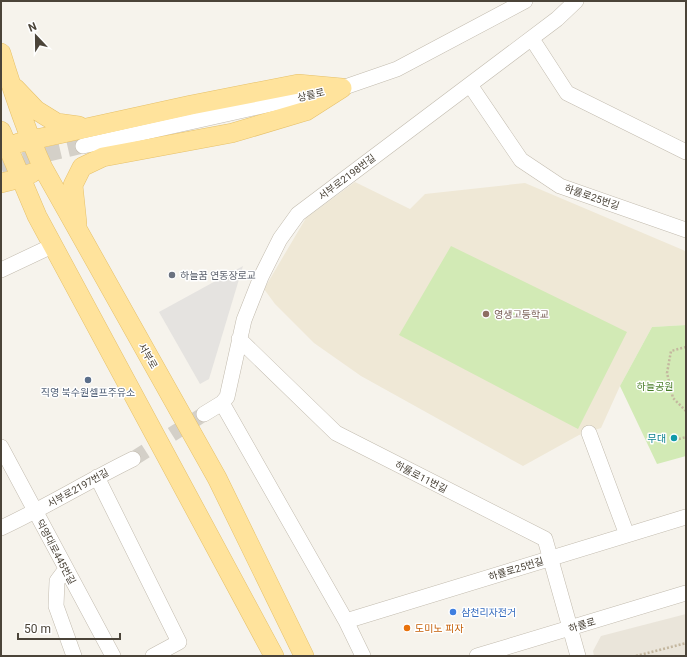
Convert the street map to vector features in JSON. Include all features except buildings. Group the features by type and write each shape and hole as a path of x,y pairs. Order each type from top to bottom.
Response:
{"main road":[{"name":"서부로","path":"1,53 30,140 43,168 217,478 304,656"},
{"path":"10,83 36,110 57,123 86,128"},
{"path":"274,656 54,245 37,216 3,141 30,140 298,84 342,88"},
{"path":"78,232 73,185 82,167 103,157 232,133 306,111 342,88"},
{"path":"1,183 21,178 43,168"}],"street":[{"name":"상률로","path":"82,146 342,88 397,70 525,1"},
{"name":"서부로2198번길","path":"222,403 227,397 244,320 261,277 280,239 298,214 532,39 558,19 576,1"},
{"path":"532,39 567,93 686,152"},
{"name":"하률로25번길","path":"470,85 520,160 560,186 686,230"},
{"path":"1,270 54,245"},
{"name":"하률로11번길","path":"239,339 336,433 545,539 578,656"},
{"path":"204,414 222,403 346,621 364,656"},
{"path":"589,432 626,535"},
{"name":"덕영대로445번길","path":"1,447 113,656"},
{"name":"서부로2197번길","path":"1,528 35,512 97,477 133,459"},
{"path":"97,477 179,642 153,656"},
{"name":"하률로25번길","path":"346,621 686,517"},
{"path":"66,569 57,581 56,606 74,656"},
{"name":"하률로","path":"477,656 686,593"}],"path":[{"path":"686,347 671,351 667,373 673,398 686,411"},
{"path":"675,440 686,437"},
{"path":"636,656 686,643"}],"shaded area":[{"name":"영생고등학교","path":"355,182 410,209 425,194 525,183 683,250 686,252 686,325 652,327 620,386 601,428 579,435 523,466 361,376 314,343 275,304 264,289 306,218"},
{"path":"243,266 209,379 200,384 159,312"},
{"path":"686,614 686,656 594,656 593,651 601,636"}],"green space":[{"path":"451,246 627,332 578,429 399,335"},
{"name":"하늘공원","path":"686,325 686,456 657,464 620,386 652,327"}],"tunnel":[{"path":"1,165 83,146"},
{"path":"133,459 204,414"}],"place":[{"name":"하늘꿈 연동장로교","path":"172,275"},
{"name":"영생고등학교","path":"486,314"},
{"name":"직영 북수원셀프주유소","path":"88,380"},
{"name":"무대","path":"674,438"},
{"name":"삼천리자전거","path":"453,612"},
{"name":"도미노 피자","path":"407,628"}]}
